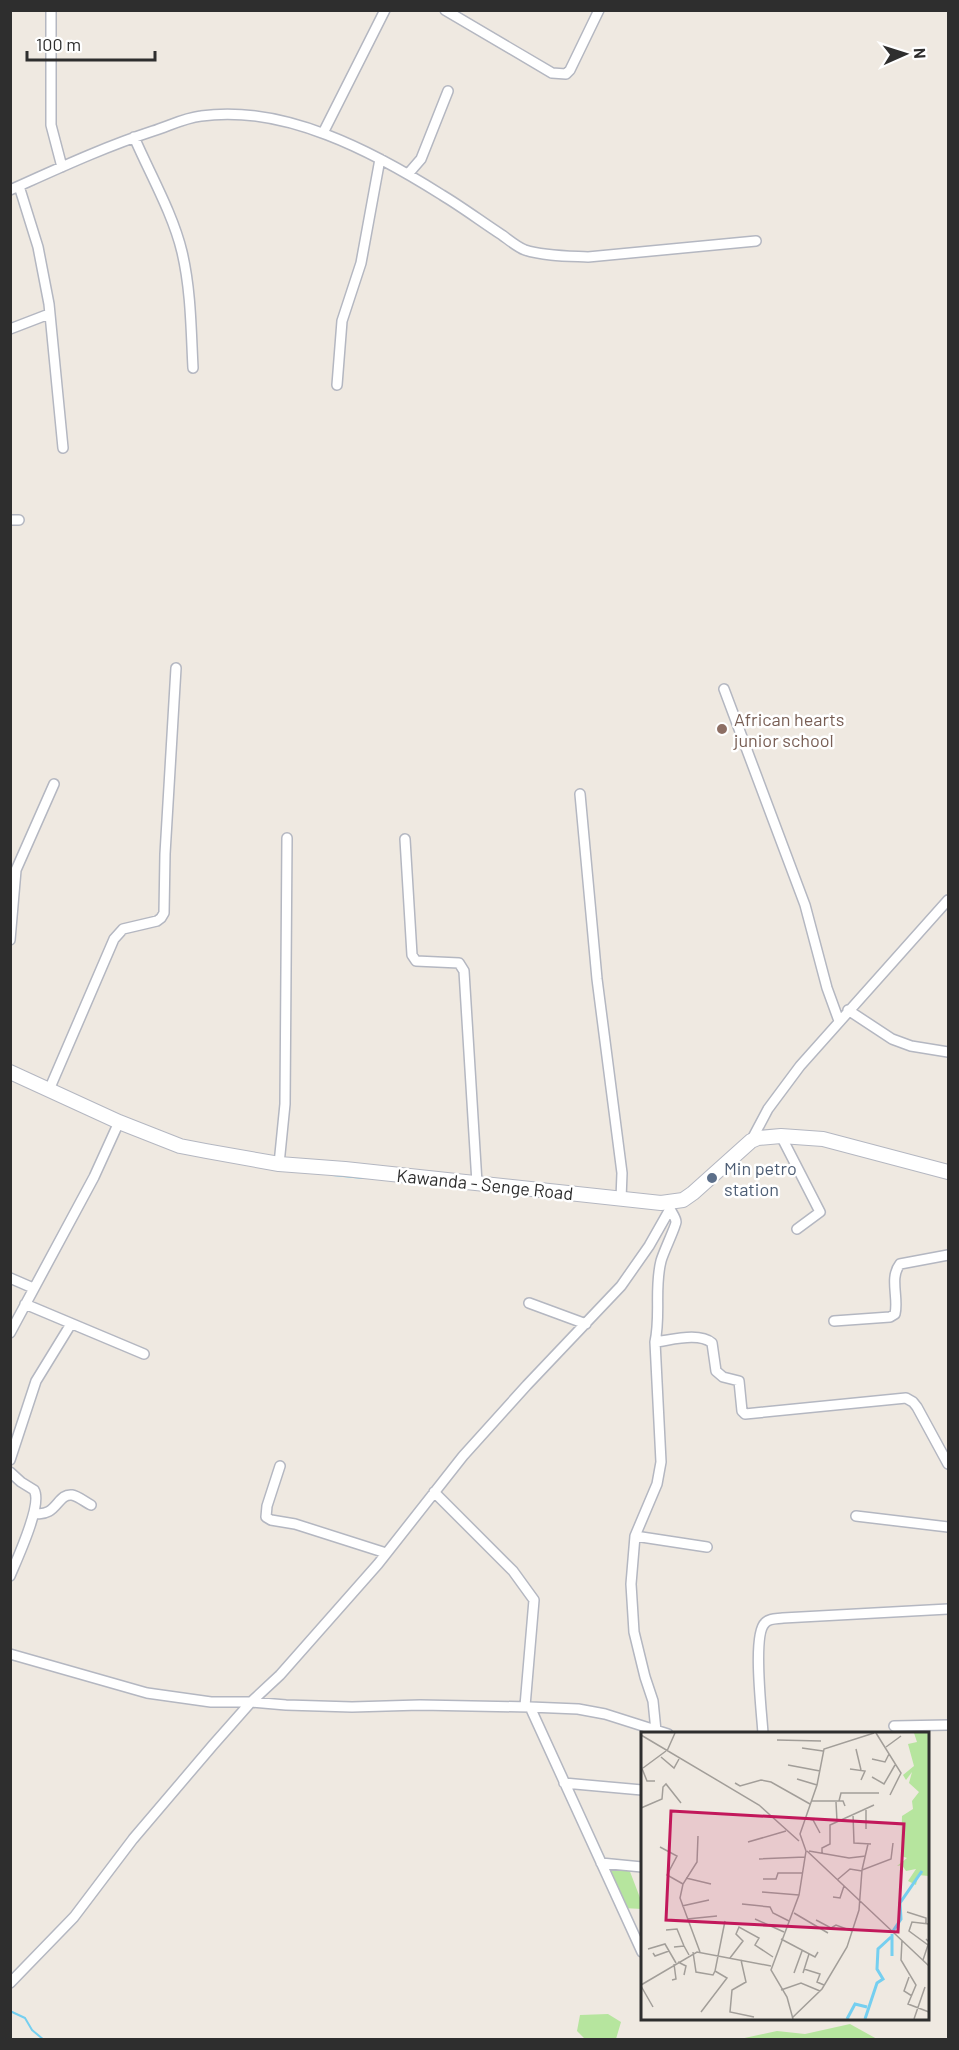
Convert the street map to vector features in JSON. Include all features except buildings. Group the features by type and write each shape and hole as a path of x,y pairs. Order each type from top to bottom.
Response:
{"street":[{"path":"51,10 51,125 62,167"},
{"path":"323,133 385,10"},
{"path":"446,10 552,73 560,75 570,70 599,10"},
{"path":"408,174 421,159 448,91"},
{"path":"63,448 49,314 50,304 38,247 15,188 134,137 187,119 227,114 272,119 323,133 370,152 524,249 562,256 588,257 756,241"},
{"path":"134,137 175,228 182,251 186,273 193,368"},
{"path":"337,385 342,321 361,263 380,159"},
{"path":"10,329 49,314"},
{"path":"49,1090 114,939 123,929 157,921 164,913 165,854 176,668"},
{"path":"724,689 805,905 827,988 839,1021"},
{"path":"10,940 16,870 54,784"},
{"path":"580,794 597,979 622,1173 621,1199"},
{"path":"279,1164 285,1104 287,838"},
{"path":"405,839 412,955 416,961 423,963 459,963 464,970 477,1183"},
{"path":"751,1141 768,1109 800,1066 948,900"},
{"path":"848,1010 892,1039 911,1046 948,1052"},
{"name":"Kawanda - Senge Road","path":"10,1072 119,1122 180,1146 279,1164 477,1183 671,1206"},
{"path":"10,1333 94,1177 119,1122"},
{"path":"781,1136 820,1212 797,1229"},
{"path":"10,1983 74,1917 133,1839 251,1702 280,1675 386,1553 463,1456 621,1286 649,1246 671,1206 693,1193 751,1141 758,1138 781,1136 823,1139 948,1172"},
{"path":"656,1731 653,1701 634,1632 631,1584 635,1536 657,1484 661,1462 656,1342 659,1325 658,1273 669,1237 675,1229 676,1222 671,1206"},
{"path":"834,1321 890,1317 895,1314 897,1307 895,1276 900,1264 948,1255"},
{"path":"10,1278 33,1288"},
{"path":"530,1303 585,1324"},
{"path":"25,1304 144,1354"},
{"path":"10,1460 36,1381 71,1324"},
{"path":"656,1342 699,1338 707,1339 712,1343 716,1371 723,1377 739,1381 742,1411 745,1414 906,1398 917,1407 948,1461"},
{"path":"280,1466 267,1506 266,1517 270,1520 296,1524 386,1553"},
{"path":"10,1472 36,1493 34,1513 10,1576"},
{"path":"434,1492 513,1571 534,1600 527,1707 641,1950"},
{"path":"34,1513 42,1515 48,1513 66,1496 72,1495 91,1504"},
{"path":"856,1516 948,1527"},
{"path":"635,1536 707,1547"},
{"path":"763,1732 758,1662 760,1632 763,1624 768,1620 948,1609"},
{"path":"10,1654 147,1693 211,1702 251,1702 286,1706 420,1705 578,1709 605,1714 660,1732"},
{"path":"894,1726 948,1725"},
{"path":"564,1783 641,1790"},
{"path":"601,1863 641,1867"}],"green space":[{"path":"605,1866 629,1869 641,1900 641,1909 623,1908"},
{"path":"608,2014 621,2022 616,2039 585,2039 577,2031 580,2015"},
{"path":"850,2024 877,2039 740,2039 777,2031 805,2034"}],"waterway":[{"path":"333,1175 363,1178"},
{"path":"10,2011 25,2018 32,2030 44,2040"}],"place":[{"name":"African hearts junior school","path":"722,729"},
{"name":"Min petro station","path":"712,1178"}]}
